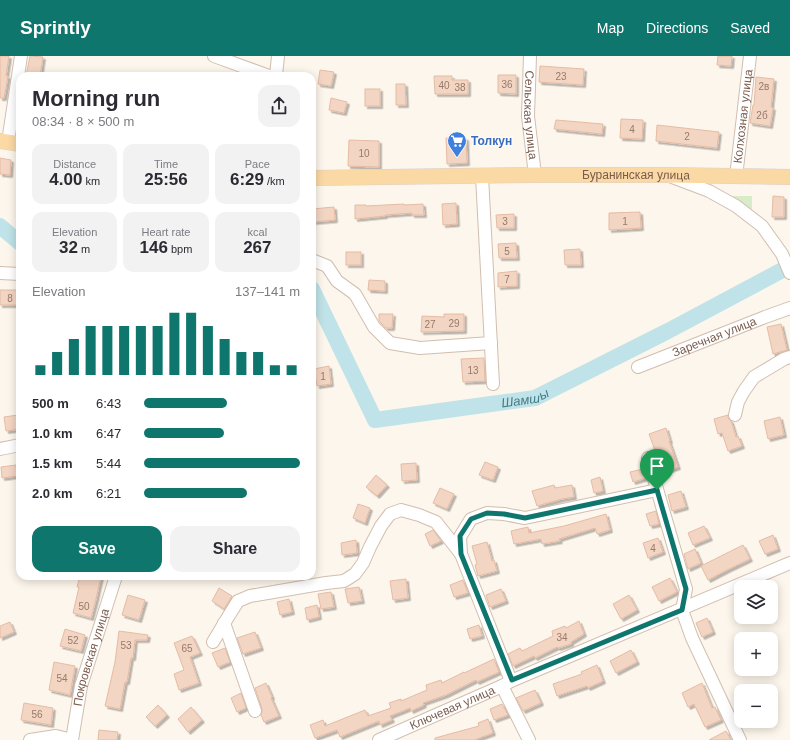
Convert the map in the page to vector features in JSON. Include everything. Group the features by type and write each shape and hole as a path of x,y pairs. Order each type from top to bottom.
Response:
{"main road":[{"name":"Буранинская улица","path":"316,178 536,174 790,177"}],"street":[{"path":"19,72 21,56"},
{"path":"214,56 258,72"},
{"path":"276,72 278,56"},
{"name":"Сельская улица","path":"530,56 528,116 536,174"},
{"name":"Колхозная улица","path":"736,177 750,56"},
{"path":"9,143 16,92"},
{"path":"665,175 709,191 736,206 762,226 782,254 790,273"},
{"path":"482,176 493,384"},
{"path":"316,262 328,266 337,281 355,294 374,327 390,343 420,348 491,343"},
{"path":"0,273 16,274"},
{"name":"Заречная улица","path":"638,367 790,308"},
{"path":"735,415 738,402 754,378 765,370 790,357"},
{"path":"0,449 16,446"},
{"path":"648,458 686,589 682,610 692,638 740,740"},
{"path":"458,550 460,536 471,519 487,513 504,514 525,518 657,490"},
{"path":"213,642 238,601 250,596 326,583 344,582 355,574 363,563 381,526 390,514 401,510 419,515 436,522 458,550 529,740"},
{"name":"Ключевая улица","path":"379,740 507,683 790,564"},
{"name":"Покровская улица","path":"72,740 81,686 115,580"},
{"path":"224,623 255,711"},
{"path":"30,740 56,736 72,740"}],"green space":[{"path":"729,196 752,196 752,212"}],"building":[{"path":"0,56 9,56 6,76 8,76 4,98 0,98"},
{"path":"30,56 43,57 41,72 27,72"},
{"path":"718,56 732,56 731,66 717,65"},
{"path":"540,66 584,69 583,85 539,82"},
{"path":"320,70 334,72 331,86 318,84"},
{"path":"498,75 516,75 516,94 498,93"},
{"path":"434,76 452,76 452,80 468,80 468,94 435,94"},
{"path":"756,77 774,79 771,107 773,108 770,126 750,123 754,105"},
{"path":"396,84 405,84 406,105 396,105"},
{"path":"365,89 380,89 380,106 365,106"},
{"path":"331,98 347,102 344,113 329,110"},
{"path":"621,119 643,120 642,139 620,138"},
{"path":"556,120 603,124 602,134 554,129"},
{"path":"657,125 719,132 717,148 656,141"},
{"path":"446,138 466,138 467,163 447,164"},
{"path":"349,140 379,141 379,167 348,166"},
{"path":"0,158 11,160 10,175 0,174"},
{"path":"773,196 784,197 784,217 772,217"},
{"path":"456,203 457,224 443,225 442,204"},
{"path":"423,204 424,215 412,215 412,213 355,219 355,205 366,206"},
{"path":"334,207 335,220 316,222 316,209"},
{"path":"640,212 641,228 609,230 609,213"},
{"path":"514,214 514,228 497,228 496,215"},
{"path":"516,243 517,258 499,258 498,244"},
{"path":"580,249 581,265 565,265 564,250"},
{"path":"346,252 361,252 361,265 346,265"},
{"path":"517,271 517,286 498,287 498,273"},
{"path":"369,280 385,281 385,291 368,290"},
{"path":"0,290 16,290 16,305 0,305"},
{"path":"379,314 393,314 392,328 386,328 380,322"},
{"path":"444,314 464,314 464,331 421,332 422,316 444,317"},
{"path":"781,324 787,350 773,354 767,327"},
{"path":"484,358 485,381 463,382 461,359"},
{"path":"329,366 331,384 317,386 316,369"},
{"path":"16,415 16,430 6,431 4,417"},
{"path":"728,415 736,437 738,436 742,446 728,451 722,433 718,434 714,419"},
{"path":"780,417 784,435 768,439 764,421"},
{"path":"666,428 678,467 661,473 649,434"},
{"path":"485,462 498,467 493,480 479,475"},
{"path":"416,463 417,480 402,481 401,464"},
{"path":"16,465 16,476 2,478 1,467"},
{"path":"643,469 646,478 633,482 630,472"},
{"path":"376,475 387,485 377,496 366,487"},
{"path":"600,477 603,491 594,493 591,480"},
{"path":"554,485 555,488 572,485 574,497 537,506 532,491"},
{"path":"440,488 454,494 447,509 433,503"},
{"path":"681,491 686,507 672,511 668,495"},
{"path":"358,504 370,508 365,523 353,518"},
{"path":"656,511 659,524 650,526 646,514"},
{"path":"606,514 610,530 597,534 595,528 559,539 560,541 542,544 541,539 514,544 511,531 528,527 529,533 564,526"},
{"path":"704,526 710,538 693,545 688,533"},
{"path":"433,530 441,541 430,546 425,534"},
{"path":"773,535 778,549 765,554 759,541"},
{"path":"658,538 663,552 648,558 643,543"},
{"path":"356,540 357,553 342,555 341,543"},
{"path":"487,542 492,561 494,560 497,571 478,576 475,565 477,564 472,546"},
{"path":"743,545 750,559 708,580 701,566"},
{"path":"695,549 701,563 688,569 684,554"},
{"path":"670,578 677,592 659,601 652,587"},
{"path":"406,579 408,598 393,600 390,581"},
{"path":"79,580 100,580 91,618 73,613 79,587 77,587"},
{"path":"463,580 468,593 454,597 450,585"},
{"path":"359,587 362,601 348,603 345,589"},
{"path":"219,588 232,596 224,609 212,601"},
{"path":"501,589 506,601 490,607 486,595"},
{"path":"331,592 334,607 321,609 318,594"},
{"path":"128,595 145,600 139,620 122,615"},
{"path":"629,595 637,610 621,619 613,604"},
{"path":"289,599 292,612 280,615 277,602"},
{"path":"317,605 319,617 307,620 305,608"},
{"path":"707,618 713,632 702,637 696,623"},
{"path":"579,621 584,634 571,642 571,644 557,647 535,658 534,656 513,666 508,654 520,648 522,651 553,636 552,631 565,626 566,628"},
{"path":"10,622 14,632 0,638 0,626"},
{"path":"479,625 482,636 470,639 467,629"},
{"path":"65,629 85,635 81,651 60,646"},
{"path":"119,631 148,635 147,640 135,640 133,658 131,658 120,709 105,706 115,662"},
{"path":"255,632 261,648 243,654 237,638"},
{"path":"192,636 200,653 190,657 199,683 179,690 174,674 184,670 174,643"},
{"path":"225,648 230,662 218,667 212,653"},
{"path":"631,650 637,662 616,673 610,661"},
{"path":"494,659 499,672 477,682 476,680 446,695 423,703 424,705 411,711 410,708 390,716 392,720 380,725 379,721 340,737 337,730 315,738 310,725 323,720 325,726 365,710 368,716 391,708 389,703 401,699 401,701 427,690 426,685 441,680 442,683"},
{"path":"54,662 75,666 70,695 49,690"},
{"path":"597,665 603,681 588,688 587,686 557,696 553,684 582,674 581,672"},
{"path":"266,683 279,716 264,722 261,715 262,709 255,688"},
{"path":"702,683 712,708 715,707 721,720 705,727 694,704 688,707 682,693"},
{"path":"535,690 541,703 523,711 516,698"},
{"path":"241,693 246,708 237,712 231,698"},
{"path":"24,703 53,708 51,725 21,720"},
{"path":"502,704 508,715 494,720 490,709"},
{"path":"158,705 167,715 155,726 146,717"},
{"path":"191,707 202,720 188,732 178,719"},
{"path":"488,719 493,733 474,740 435,740 435,738 479,726 478,723"},
{"path":"99,730 118,732 117,740 98,740"},
{"path":"726,731 731,740 709,740"}],"waterway":[{"name":"Шамшы","path":"0,226 16,240"},
{"name":"Шамшы","path":"316,297 375,420 535,398 668,331 790,266"}],"place":[{"name":"Толкун","path":"457,158"}],"route":[{"path":"657,490 686,589 682,610 512,680 461,554 460,536 471,519 487,513 504,514 525,518 657,490"}]}
